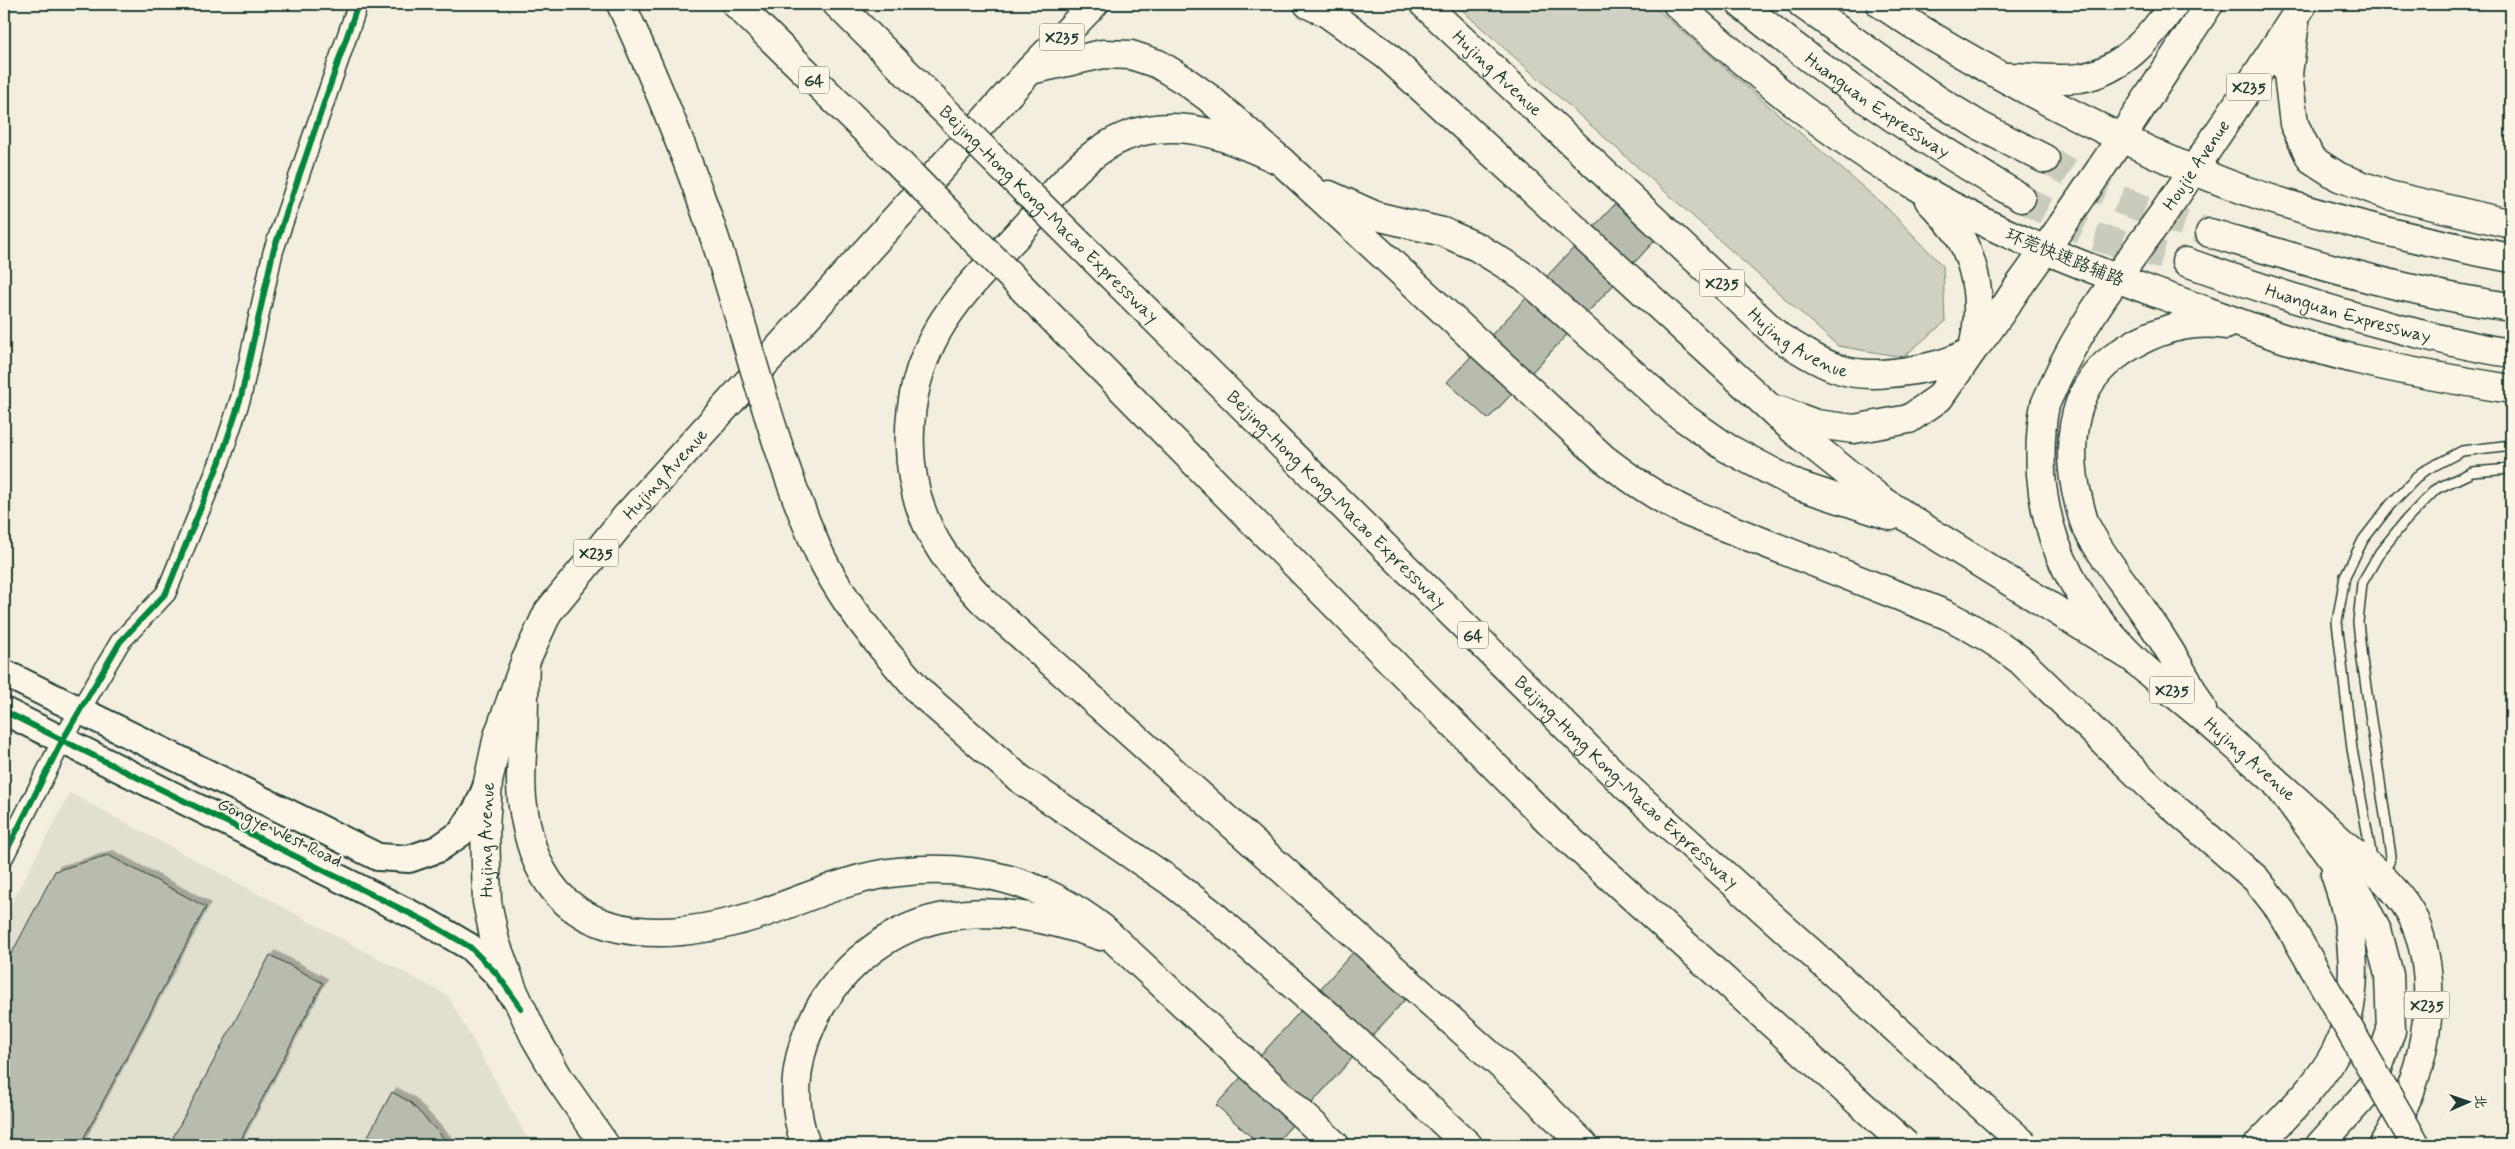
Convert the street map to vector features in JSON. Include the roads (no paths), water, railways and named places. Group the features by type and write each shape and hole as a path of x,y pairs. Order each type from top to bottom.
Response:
{"main road":[{"path":"621,4 669,118 714,236 778,442 816,547 846,598 880,647 922,694 1020,779 1170,881 1212,913 1337,1023 1468,1145"},
{"name":"G4","path":"736,4 893,157 1550,822 1906,1145"},
{"name":"Beijing-Hong Kong-Macao Expressway","path":"837,4 1627,787 2025,1145"},
{"name":"Hujing Avenue","path":"605,1145 560,1080 535,1037 521,1008 495,941 487,902 485,828 488,782 498,736 525,662 548,612 624,518 1030,70 1094,4"},
{"path":"1308,4 1334,18 1386,55 1765,405 1853,478 1919,525 2133,658"},
{"name":"Hujing Avenue","path":"1424,4 1778,337 1810,356 1843,371 1906,372 1926,368 1972,351"},
{"name":"环莞快速路辅路","path":"1678,4 1731,52 1807,114 1918,187 1990,226 2117,278 2260,330 2358,360 2511,389"},
{"name":"Huanguan Expressway","path":"1741,4 1792,47 1855,93 1959,162 2021,198"},
{"path":"1802,4 1936,100 1980,126 2045,159"},
{"path":"1881,4 1940,43 2002,77 2121,138 2194,170 2243,189 2334,218 2404,237 2511,258"},
{"path":"2002,77 2079,78 2102,72 2123,59 2144,42 2174,4"},
{"path":"1765,405 1816,424 1854,429 1910,419 1940,398 2045,250 2209,4"},
{"path":"2300,9 2288,74 2294,124 2311,159 2339,176 2388,195 2511,224"},
{"name":"Houjie Avenue","path":"2085,324 2194,170 2300,9"},
{"path":"1030,70 1103,54 1131,56 1158,64 1209,98 1281,161 1603,458 1632,481 1657,497 1687,512 1947,615 2002,646 2020,660 2156,792 2256,879 2281,911 2416,1145"},
{"path":"1281,161 1234,140 1203,130 1172,127 1146,130 1116,140 1091,156 1066,180 958,302 939,329 924,359 914,391 910,424 910,457 916,490 927,521 942,551 961,578 984,602 1505,1068 1584,1145"},
{"path":"1302,180 1341,201 1376,216 1443,232 1477,247 1525,277 1677,414 1701,432 1797,485 1919,525"},
{"path":"1918,187 1958,234 1970,258 1976,279 1979,307 1978,330 1972,351"},
{"path":"2210,233 2358,276 2426,293 2511,307"},
{"name":"Huanguan Expressway","path":"2186,262 2275,293 2346,314 2474,348 2511,353"},
{"path":"2209,722 2170,649 2112,570 2085,526 2072,476 2072,431 2082,395 2106,363 2133,342 2174,327 2209,323 2260,330"},
{"name":"Hujing Avenue","path":"2085,324 2063,365 2046,404 2041,437 2043,494 2057,553 2090,609 2133,658 2209,722 2374,871 2390,886 2413,919 2424,959 2429,990 2423,1049 2414,1083 2401,1114 2383,1145"},
{"path":"525,662 521,768 522,803 530,837 541,869 558,893 577,910 599,922 616,928 660,933 706,929 757,916 838,885 870,876 898,872 957,871 1013,880 1042,890 1069,904 1119,943 1335,1145"},
{"path":"2274,780 2358,893 2378,933 2389,975 2391,1030 2372,1088 2320,1145"},
{"path":"2258,1145 2321,1074 2336,1051 2347,1022 2352,991 2350,940 2340,887 2324,849"},
{"path":"806,1145 798,1107 797,1071 806,1036 820,1005 842,978 858,960 886,940 910,928 940,918 998,913 1065,925 1119,943"}],"street":[{"path":"4,856 62,741 120,642 166,592 220,461 240,397 273,252 358,4"},
{"name":"Gongye West Road","path":"4,673 79,712 378,856 409,859 438,849 461,833 478,807 488,782"},
{"name":"Gongye West Road","path":"4,711 429,923 470,947 497,974 521,1008"}],"lane":[{"path":"2511,445 2462,451 2422,472 2390,505 2363,540 2345,576 2337,622 2352,749 2374,871 2384,867 2391,856 2361,651 2358,622 2362,583 2380,552 2406,520 2436,489 2472,472 2511,469"}],"tunnel":[{"path":"2045,159 2120,200 2210,233"},
{"path":"2021,198 2095,237 2186,262"}]}
